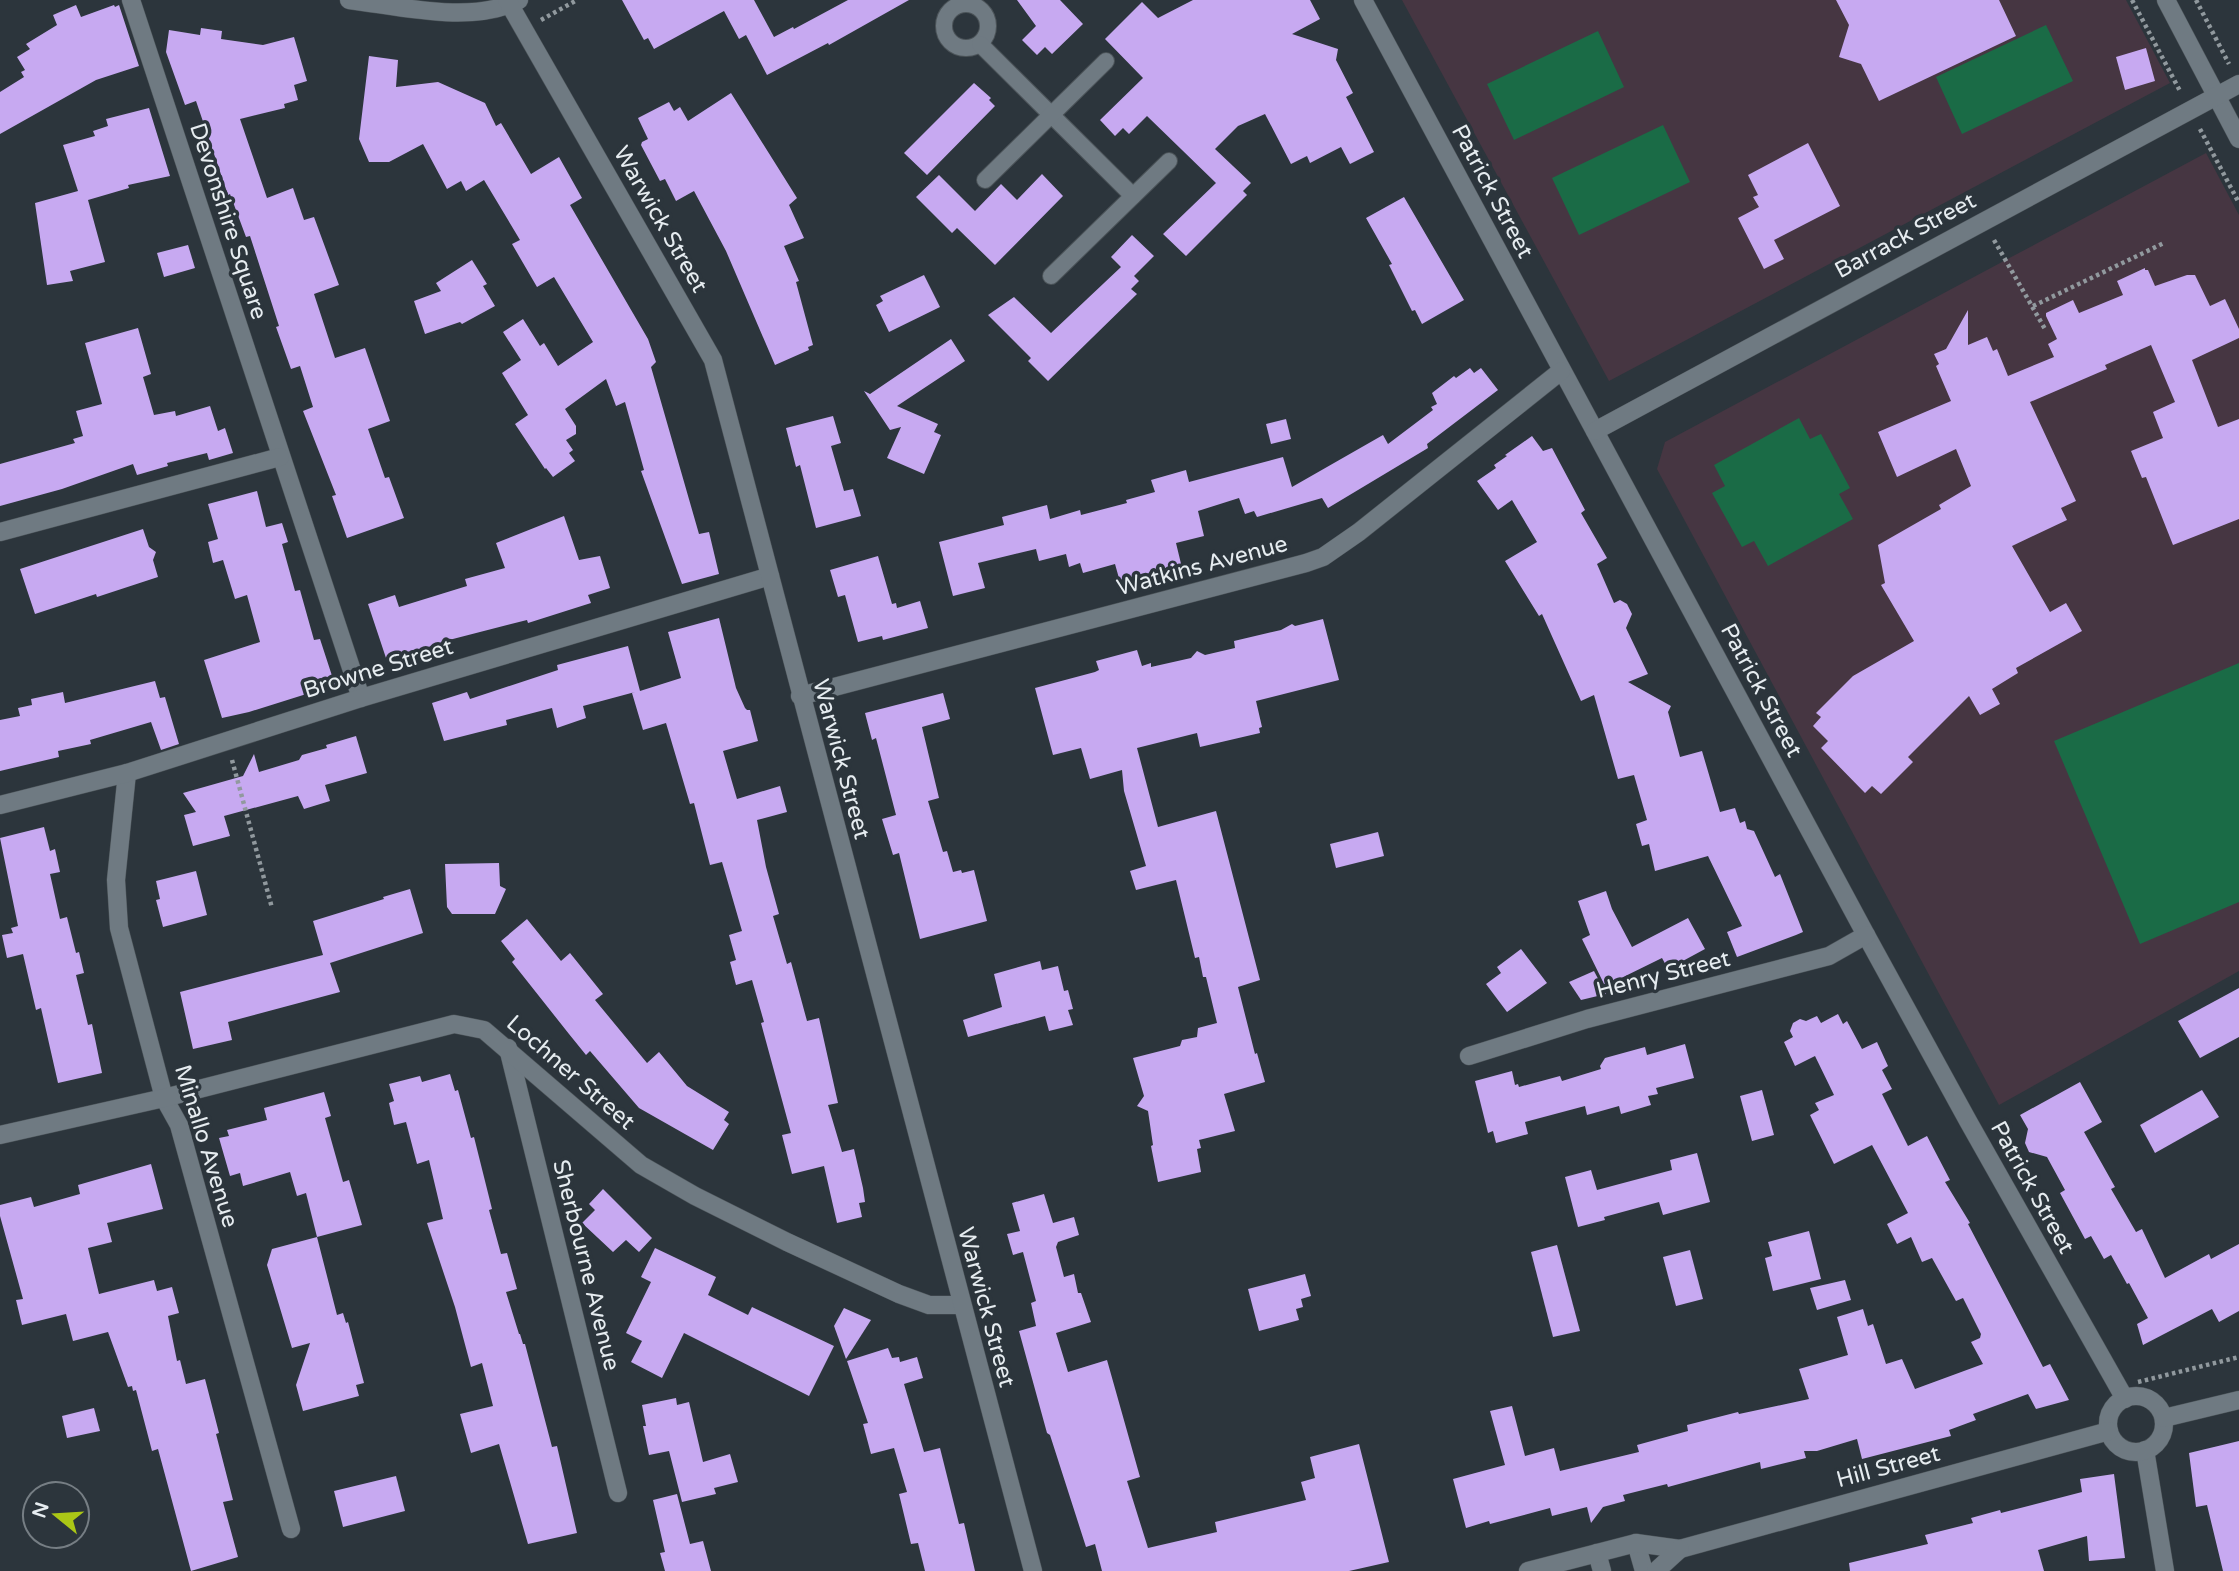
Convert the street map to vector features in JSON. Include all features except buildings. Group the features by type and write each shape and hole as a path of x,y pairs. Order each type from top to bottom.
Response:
{"street":[{"name":"Devonshire Square","path":"131,0 360,698"},
{"path":"349,0 444,12 478,12 512,2"},
{"name":"Patrick Street","path":"1363,0 1866,935 2121,1393"},
{"path":"2166,0 2239,139"},
{"name":"Warwick Street","path":"512,2 524,30 713,360 1032,1571"},
{"name":"Barrack Street","path":"1595,430 2239,84"},
{"name":"Watkins Avenue","path":"800,696 1306,564 1324,557 1360,532 1561,371"},
{"path":"0,532 280,457"},
{"name":"Browne Street","path":"0,805 127,773 360,698 769,576"},
{"name":"Minallo Avenue","path":"127,773 116,880 119,928 164,1098 179,1125 291,1529"},
{"name":"Henry Street","path":"1469,1056 1587,1018 1829,956 1866,935"},
{"name":"Lochner Street","path":"0,1135 164,1098 454,1024 484,1030 641,1165 684,1190 899,1294 929,1305 961,1305"},
{"name":"Sherbourne Avenue","path":"508,1048 618,1493"},
{"path":"2121,1393 2155,1403 2164,1418 2163,1434 2153,1447 2136,1452 2119,1446 2109,1430 2110,1415 2121,1393"},
{"path":"2164,1418 2239,1401"},
{"name":"Hill Street","path":"1528,1571 1599,1562 1636,1543 1681,1549 2109,1430"},
{"path":"2145,1450 2165,1571"},
{"path":"1636,1543 1644,1571"},
{"name":"Hill Street","path":"1656,1571 1681,1549"}],"lane":[{"path":"953,3 976,6 986,16 988,31 981,44 967,49 959,48 948,39 944,33 945,18 953,3"},
{"path":"981,44 1133,196"},
{"path":"985,180 1106,61"},
{"path":"1051,276 1169,161"}],"path":[{"path":"524,30 577,0"},
{"path":"2132,0 2239,203"},
{"path":"2196,0 2239,84"},
{"path":"1983,222 2045,329"},
{"path":"2033,306 2164,243"},
{"path":"227,741 272,908"},
{"path":"2121,1393 2239,1357"}],"shaded area":[{"path":"1402,0 2126,0 2170,83 1609,381"},
{"path":"2206,153 2239,215 2239,971 1999,1105 1657,469 1665,442"}],"green space":[{"path":"2046,25 2073,81 1962,134 1936,77"},
{"path":"1598,31 1624,87 1514,140 1487,84"},
{"path":"1663,125 1690,182 1579,235 1552,178"},
{"path":"1799,418 1810,439 1821,434 1850,488 1839,494 1853,519 1768,566 1754,541 1742,547 1712,493 1725,486 1714,465"},
{"path":"2239,663 2239,902 2140,944 2054,741"}]}
